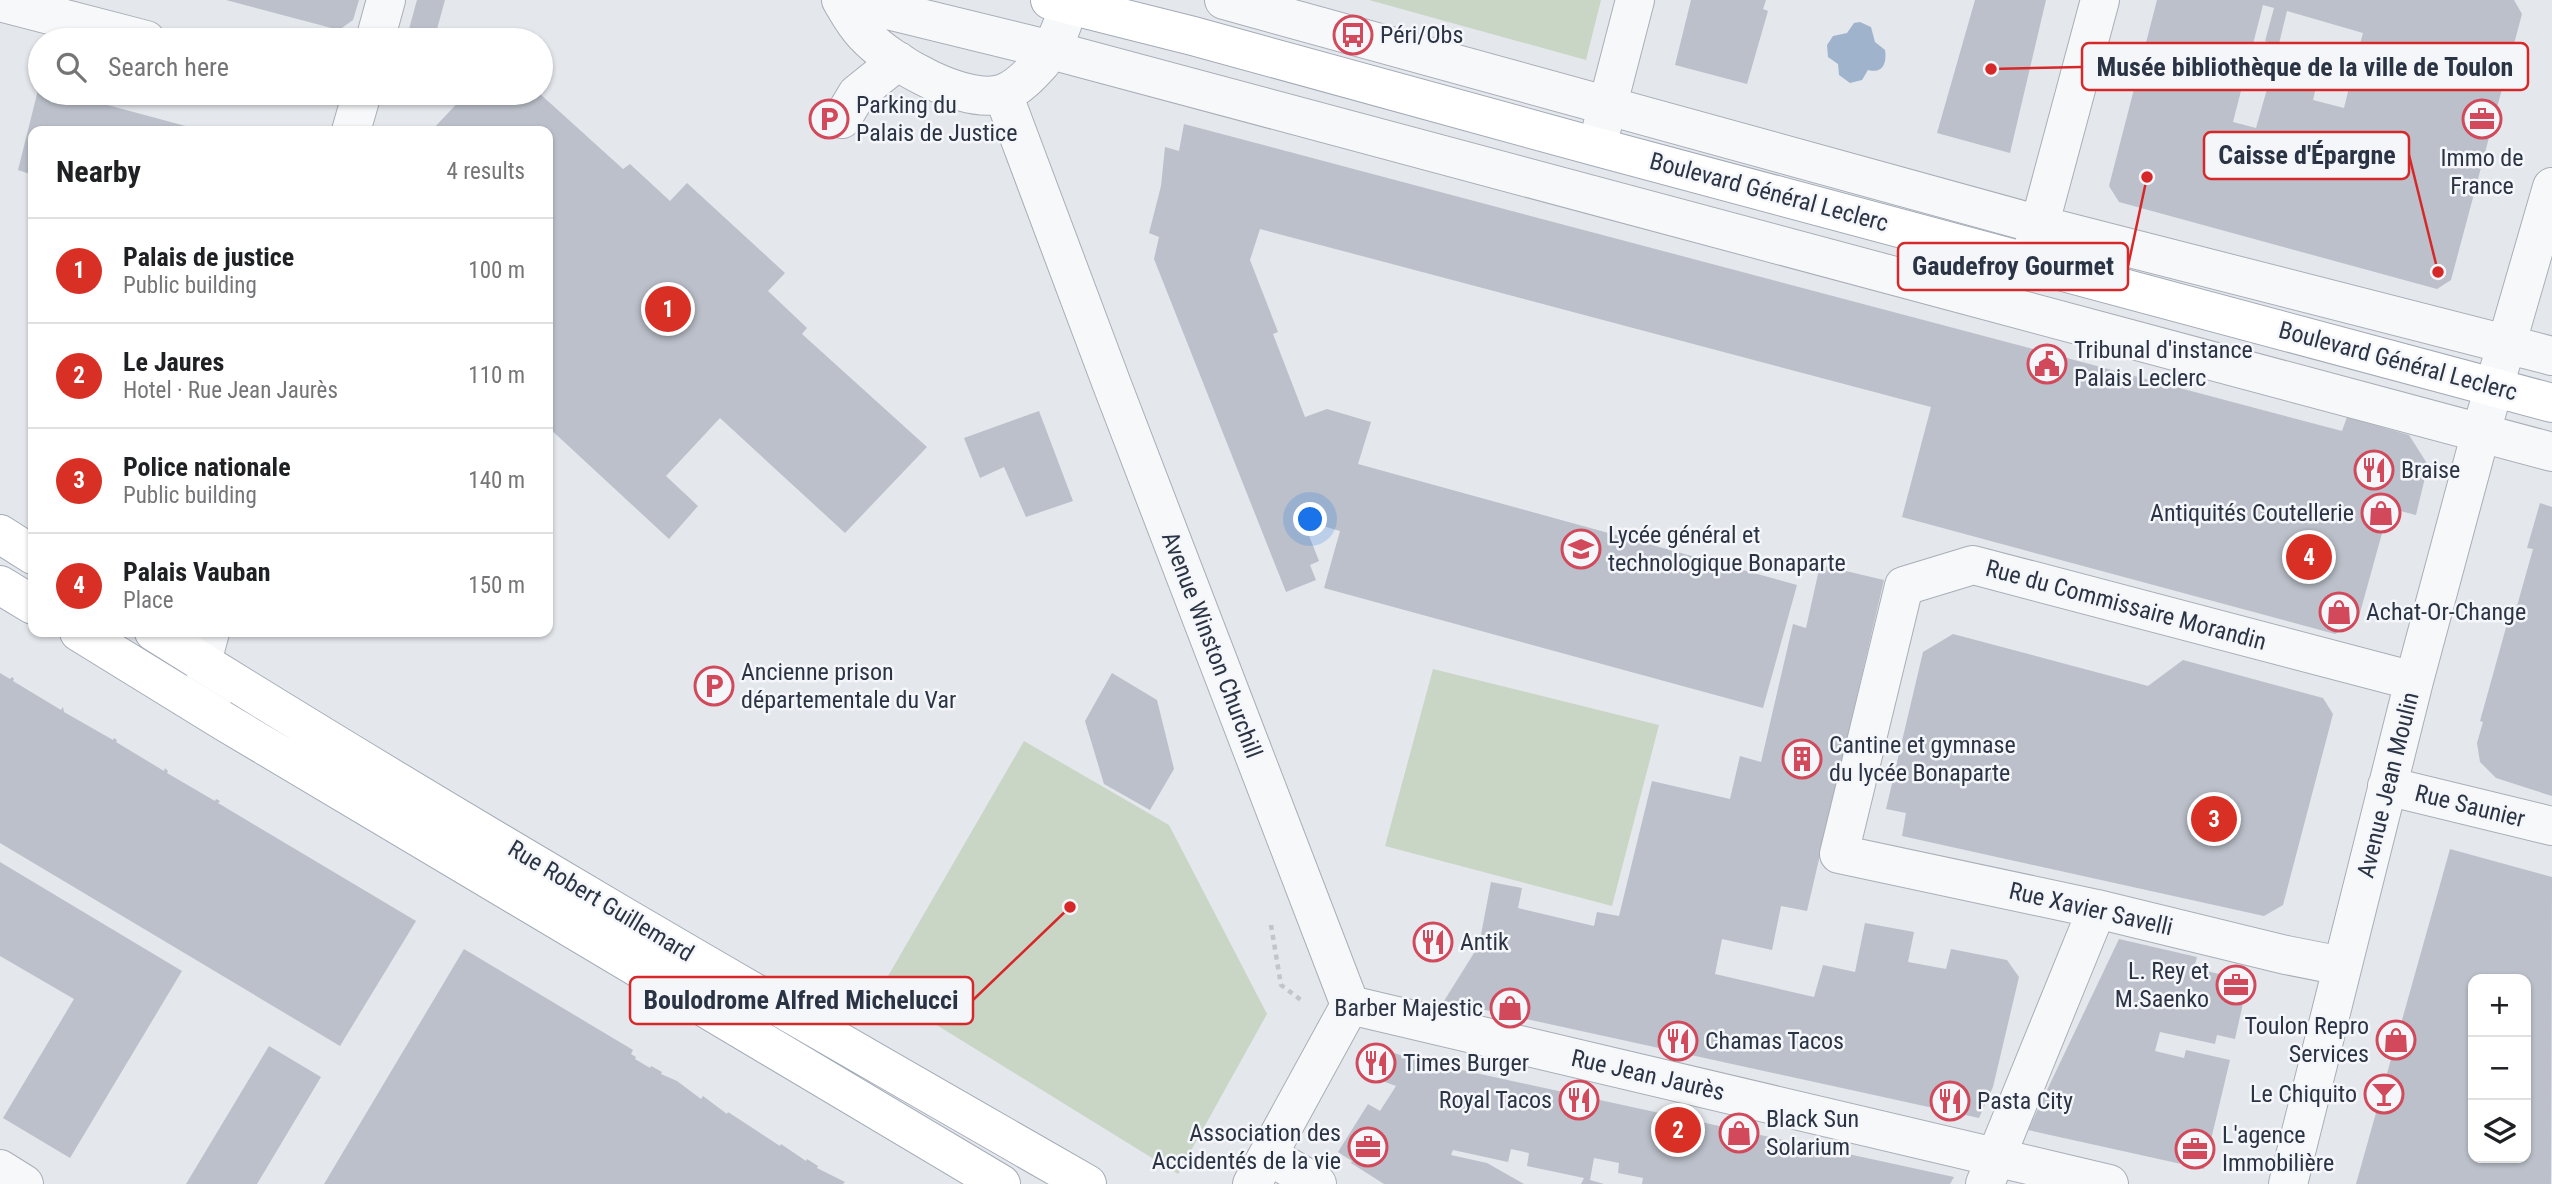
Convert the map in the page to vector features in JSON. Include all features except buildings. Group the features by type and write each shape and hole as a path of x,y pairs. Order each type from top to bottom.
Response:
{"main road":[{"name":"Boulevard Général Leclerc","path":"1062,2 2552,403"},
{"path":"0,534 28,552"},
{"path":"0,585 28,602"},
{"name":"Rue Robert Guillemard","path":"88,637 225,722 1001,1184"},
{"name":"Rue Robert Guillemard","path":"171,637 206,647 313,731 823,1033 1087,1184"}],"street":[{"path":"378,28 386,0"},
{"path":"841,0 866,37 898,61 923,77 978,95 1003,94 1030,76 1051,50 1062,28 1062,2"},
{"path":"847,0 1051,50 2552,452"},
{"path":"1224,0 2040,225 2552,356"},
{"path":"1597,147 1635,0"},
{"path":"2030,261 2100,0"},
{"path":"14,3 103,28"},
{"path":"842,119 857,94 898,61"},
{"name":"Avenue Winston Churchill","path":"1003,94 1350,1004"},
{"name":"Avenue Jean Moulin","path":"2288,1184 2414,681 2481,432 2552,187"},
{"name":"Rue du Commissaire Morandin","path":"1839,854 1904,586 1915,582 1973,565 2414,681"},
{"path":"149,673 206,647 225,722"},
{"name":"Rue Saunier","path":"2387,786 2552,826"},
{"name":"Rue Xavier Savelli","path":"1839,854 2097,909 2286,955 2343,966"},
{"path":"1990,1171 2097,909"},
{"path":"1317,1184 1260,1169 1350,1004"},
{"name":"Rue Jean Jaurès","path":"1350,1004 1990,1171 2109,1184"},
{"path":"947,1151 1018,1184"},
{"path":"0,1169 24,1184"}],"green space":[{"path":"1369,0 1601,0 1586,60"},
{"path":"1433,669 1659,725 1612,906 1385,846"},
{"path":"1024,741 1169,825 1267,1014 1178,1174 880,990"}],"water":[{"path":"1860,22 1871,27 1875,42 1885,50 1885,59 1880,69 1868,70 1862,80 1850,83 1839,75 1838,64 1828,57 1827,45 1833,36 1847,33 1854,23"}],"place":[{"name":"Péri/Obs","path":"1353,35"},
{"name":"Musée bibliothèque de la ville de Toulon","path":"1991,69"},
{"name":"Parking du Palais de Justice","path":"829,119"},
{"name":"Immo de France","path":"2482,119"},
{"name":"Gaudefroy Gourmet","path":"2147,177"},
{"name":"Caisse d'Épargne","path":"2438,272"},
{"name":"Palais de justice","path":"668,309"},
{"name":"Tribunal d'instance Palais Leclerc","path":"2047,364"},
{"name":"Braise","path":"2374,470"},
{"name":"Antiquités Coutellerie","path":"2381,513"},
{"name":"Lycée général et technologique Bonaparte","path":"1581,549"},
{"name":"Palais Vauban","path":"2309,557"},
{"name":"Achat-Or-Change","path":"2339,612"},
{"name":"Ancienne prison départementale du Var","path":"714,686"},
{"name":"Cantine et gymnase du lycée Bonaparte","path":"1802,759"},
{"name":"Police nationale","path":"2214,819"},
{"name":"Boulodrome Alfred Michelucci","path":"1070,907"},
{"name":"Antik","path":"1433,942"},
{"name":"L. Rey et M.Saenko","path":"2236,985"},
{"name":"Barber Majestic","path":"1510,1008"},
{"name":"Toulon Repro Services","path":"2396,1040"},
{"name":"Chamas Tacos","path":"1678,1041"},
{"name":"Times Burger","path":"1376,1063"},
{"name":"Le Chiquito","path":"2384,1094"},
{"name":"Royal Tacos","path":"1579,1100"},
{"name":"Pasta City","path":"1950,1101"},
{"name":"Le Jaures","path":"1678,1130"},
{"name":"Black Sun Solarium","path":"1739,1133"},
{"name":"Association des Accidentés de la vie","path":"1368,1147"},
{"name":"L'agence Immobilière","path":"2195,1149"}]}
